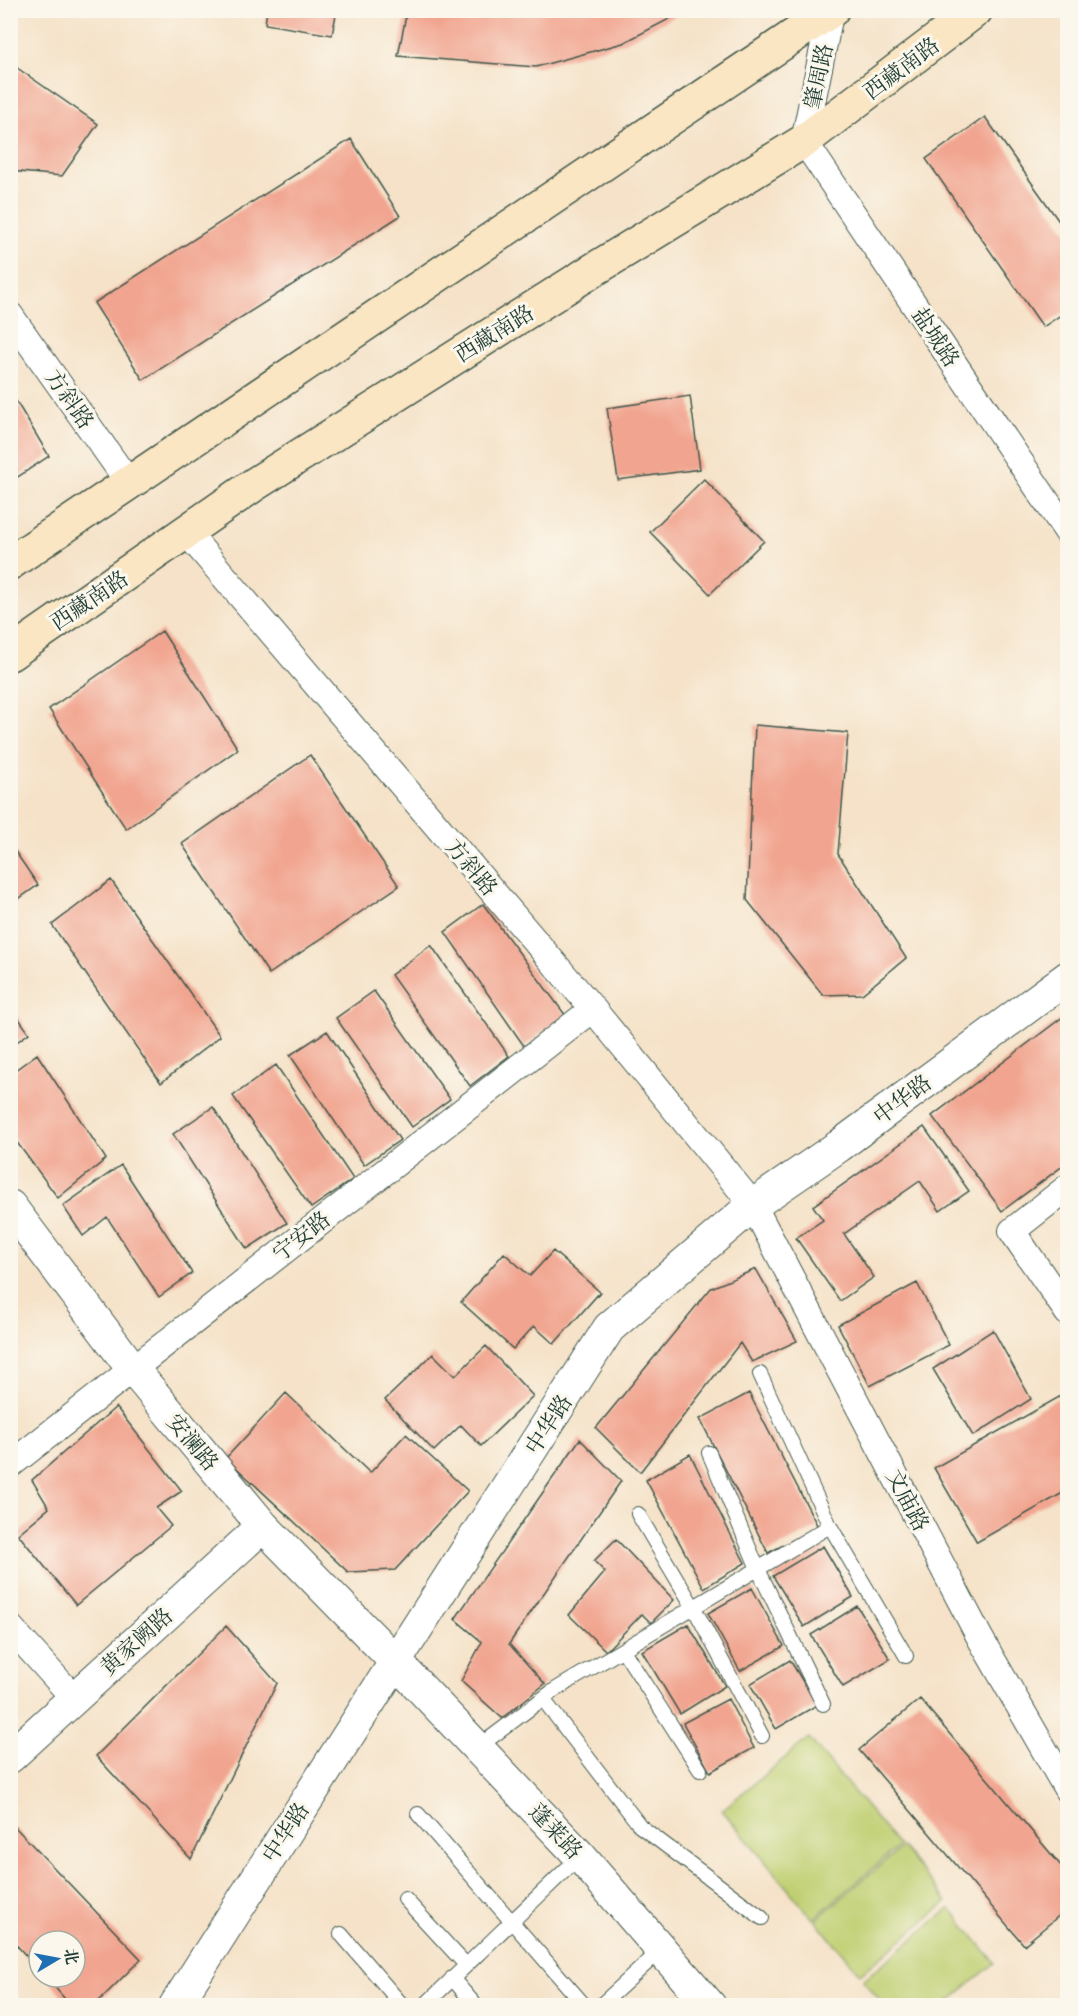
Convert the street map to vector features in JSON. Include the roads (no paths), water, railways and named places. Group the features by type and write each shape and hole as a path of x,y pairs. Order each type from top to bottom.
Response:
{"main road":[{"name":"西藏南路","path":"10,654 255,484 580,278 804,141 976,10"},
{"path":"10,563 831,11"}],"street":[{"name":"肇周路","path":"804,141 831,11"},
{"name":"盐城路","path":"804,141 1068,533"},
{"name":"方斜路","path":"10,315 129,483"},
{"name":"方斜路","path":"187,533 593,1009 753,1205"},
{"name":"中华路","path":"175,2006 609,1328 753,1205 839,1146 1068,977"},
{"name":"宁安路","path":"10,1465 593,1009"},
{"path":"1068,1187 1012,1231 1068,1313"},
{"name":"文庙路","path":"753,1205 980,1638 1066,1786"},
{"name":"安澜路","path":"10,1206 132,1368 262,1526 396,1662"},
{"name":"黄家阙路","path":"10,1757 262,1526"},
{"path":"10,1627 74,1698"},
{"name":"蓬莱路","path":"396,1662 580,1856 710,2006"}],"lane":[{"path":"760,1374 830,1526 906,1656"},
{"path":"709,1453 758,1569 824,1704"},
{"path":"638,1514 694,1608 762,1736"},
{"path":"477,1748 543,1699 830,1526"},
{"path":"623,1650 700,1770"},
{"path":"543,1699 640,1826 762,1918"},
{"path":"418,1814 585,2006"},
{"path":"424,2006 580,1856"},
{"path":"405,1899 466,1965"},
{"path":"341,1934 403,2006"},
{"path":"600,2006 662,1950"},
{"path":"452,1978 476,2006"}]}
